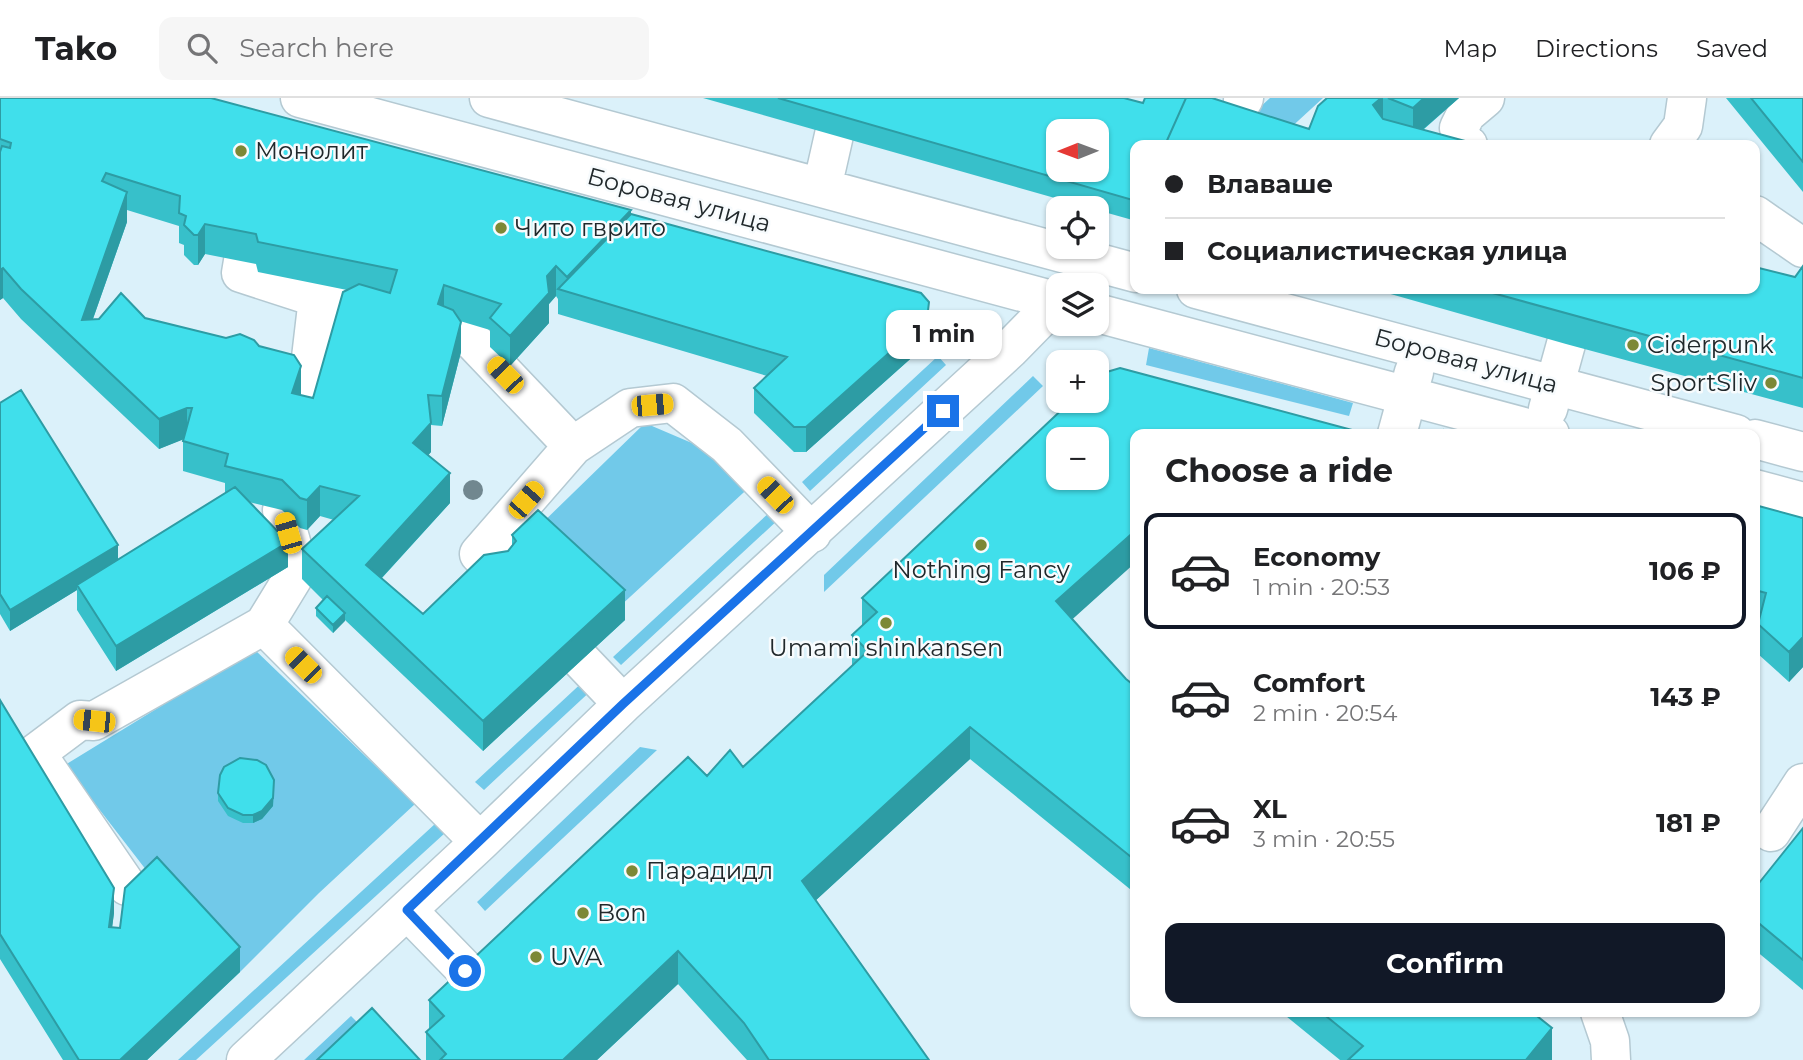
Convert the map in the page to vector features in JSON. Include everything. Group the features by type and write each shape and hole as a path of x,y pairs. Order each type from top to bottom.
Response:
{"street":[{"path":"475,145 489,98"},
{"name":"Боровая улица","path":"489,98 822,188 1046,275"},
{"path":"1463,140 1459,128 1466,114 1485,98"},
{"path":"1673,140 1684,126 1688,98"},
{"name":"Боровая улица","path":"287,106 475,145 1046,278"},
{"path":"822,188 834,135"},
{"path":"1760,218 1803,248"},
{"path":"243,261 241,273 318,298 395,309"},
{"name":"Боровая улица","path":"1109,276 1130,274"},
{"name":"Боровая улица","path":"1215,294 1718,429"},
{"path":"303,426 318,298"},
{"path":"246,1060 480,842 623,704 812,533 1046,300"},
{"name":"Боровая улица","path":"1109,316 1531,429"},
{"path":"442,324 472,340 573,446"},
{"path":"1547,429 1566,344"},
{"path":"1397,429 1420,349"},
{"path":"508,580 479,554 573,446 630,408 673,404 727,445 812,533"},
{"path":"1760,440 1803,452"},
{"path":"1760,490 1803,502"},
{"path":"127,886 36,753 80,720 94,721 264,625 293,576 295,556 282,510"},
{"path":"264,625 480,842"},
{"path":"581,660 623,704"},
{"path":"1771,832 1803,783"},
{"path":"407,910 480,985"},
{"path":"1602,1017 1611,1041 1611,1060"}],"shaded area":[{"path":"1270,98 1323,98 1286,132 1246,120"},
{"path":"1149,348 1353,403 1349,416 1146,365"},
{"path":"938,356 946,365 810,491 802,482"},
{"path":"1033,376 1043,386 824,592 824,575"},
{"path":"645,423 734,461 755,482 618,608 535,530"},
{"path":"772,510 780,518 621,665 613,657"},
{"path":"254,649 415,804 319,893 240,972 150,875 65,765"},
{"path":"587,678 595,687 484,790 475,782"},
{"path":"640,747 657,750 485,911 477,902"},
{"path":"436,823 445,833 196,1060 178,1060"},
{"path":"351,1016 363,1028 329,1060 304,1060"}],"building":[{"path":"0,98 211,98 631,210 567,277 556,266 547,276 549,293 510,336 490,318 501,304 444,285 438,304 453,310 461,322 442,396 428,395 431,423 413,443 450,473 366,565 423,614 484,555 508,551 516,541 512,535 538,510 625,590 483,721 302,549 359,496 320,486 307,500 300,498 282,480 225,466 228,454 183,441 192,408 159,419 21,289 3,268 0,270 0,152 2,146 10,148 11,143 0,139","holes":["106,173 180,196 179,213 186,216 184,225 194,235 198,235 205,224 256,234 258,242 397,270 390,293 359,284 343,292 313,398 292,393 301,366 294,355 259,346 254,340 240,334 226,338 145,318 121,293 99,319 82,320 127,192 102,181"]},
{"path":"778,98 1124,98 1143,103 1145,98 1186,98 1167,140 1130,140 1130,199 1070,182 1110,182 1110,119 1046,119 1046,175"},
{"path":"1186,98 1212,98 1309,129 1318,106 1327,98 1381,98 1373,105 1383,119 1461,140 1167,140"},
{"path":"1388,98 1424,98 1413,108"},
{"path":"1751,98 1803,98 1803,162"},
{"path":"631,214 921,293 929,302 927,319 806,427 794,427 754,388 787,357 558,289"},
{"path":"1803,266 1803,378 1496,294 1760,294 1760,268 1795,277"},
{"path":"1120,368 1348,429 1130,429 1130,535 1056,601 1130,682 1130,856 970,727 802,881 929,1060 769,1060 744,1023 678,951 563,1060 440,1060 446,1054 426,1032 444,1016 429,1000 688,757 707,776 730,750 743,767 868,651 852,635 877,612 862,598 1058,413 1109,413 1109,371"},
{"path":"21,390 118,545 10,610 0,594 0,403"},
{"path":"235,487 288,542 116,646 77,585"},
{"path":"1760,506 1803,518 1803,637 1789,652 1760,626 1766,593 1760,591"},
{"path":"327,596 345,613 333,625 316,608"},
{"path":"0,700 114,888 109,927 120,928 125,888 157,857 240,947 120,1060 79,1060 0,934"},
{"path":"240,758 257,760 266,765 274,780 273,798 262,811 253,815 243,815 228,808 218,793 224,767"},
{"path":"1803,828 1803,960 1760,924 1760,882"},
{"path":"372,1008 420,1060 317,1060"},
{"path":"1327,1017 1538,1017 1552,1028 1526,1060 1348,1060 1363,1046"}],"place":[{"name":"Монолит","path":"241,151"},
{"name":"Чито гврито","path":"501,228"},
{"name":"Ciderpunk","path":"1633,345"},
{"name":"SportSliv","path":"1771,383"},
{"name":"Nothing Fancy","path":"981,545"},
{"name":"Umami shinkansen","path":"886,623"},
{"name":"Парадидл","path":"632,871"},
{"name":"Bon","path":"583,913"},
{"name":"UVA","path":"536,957"}],"route":[{"path":"465,971 407,910 623,704 943,411"}]}
